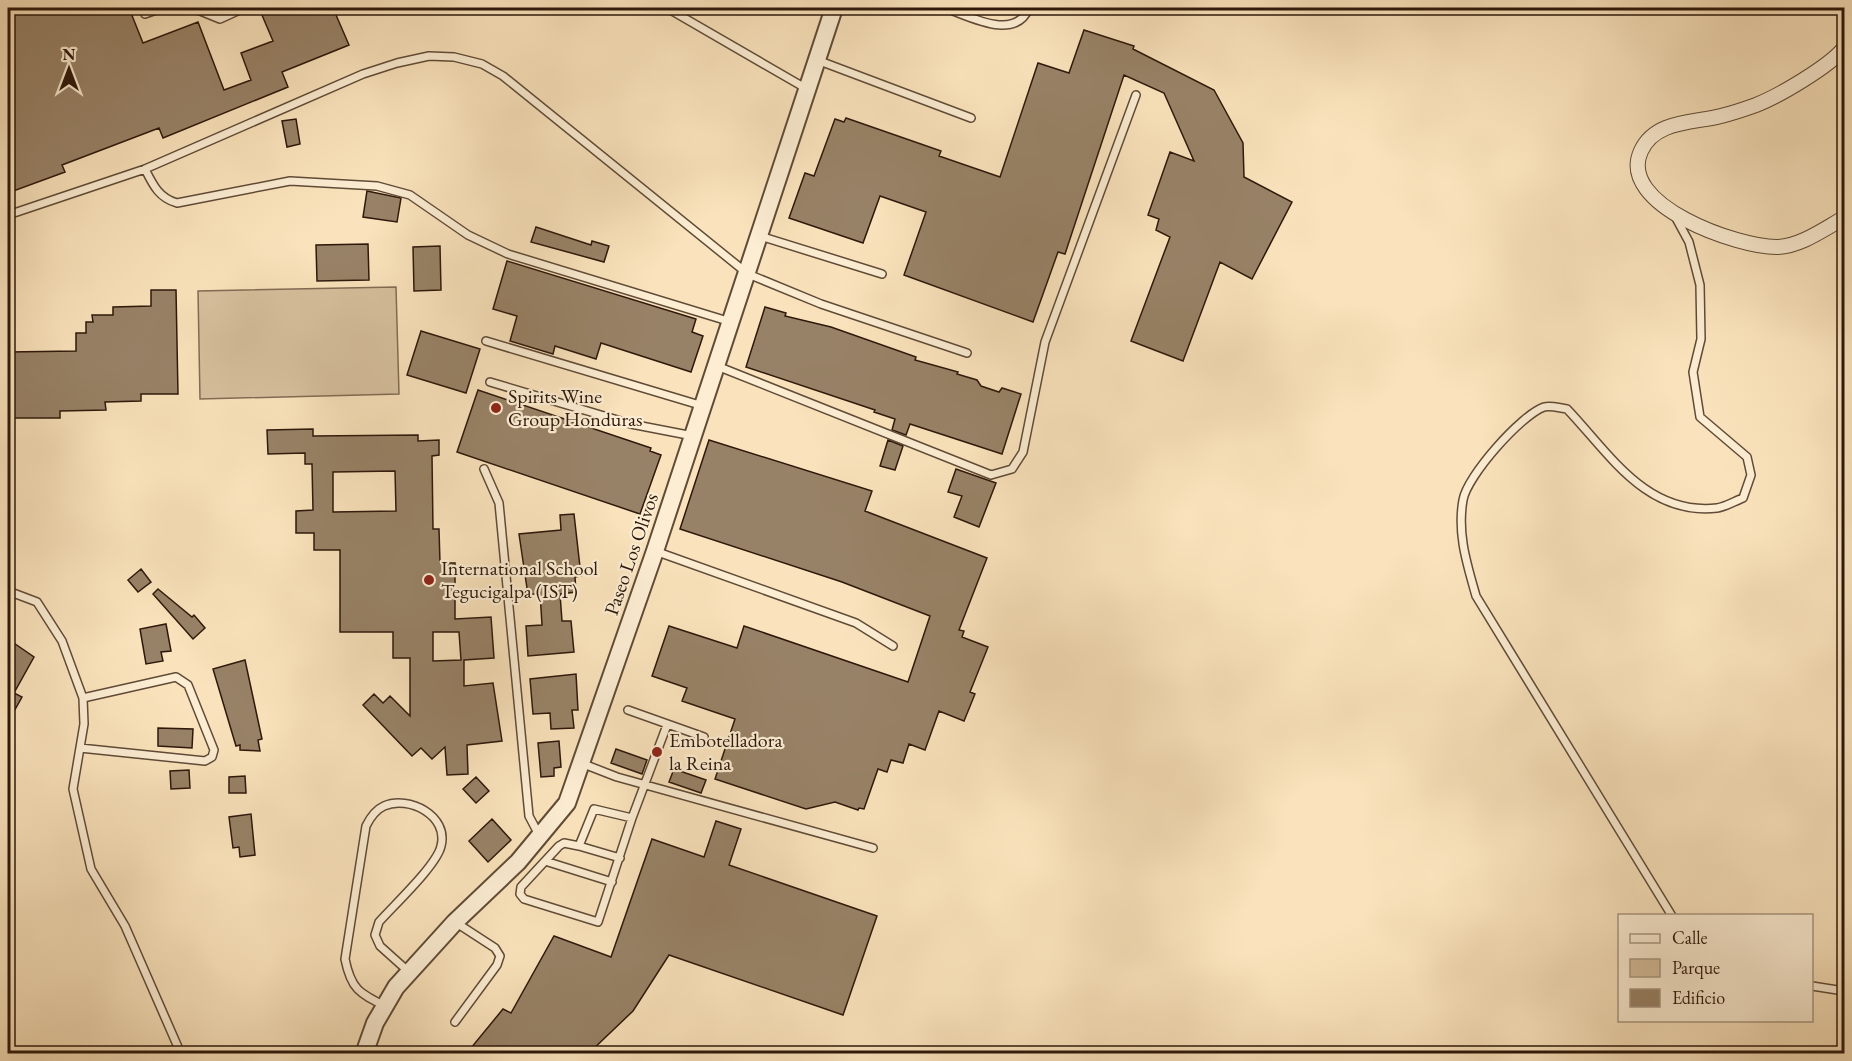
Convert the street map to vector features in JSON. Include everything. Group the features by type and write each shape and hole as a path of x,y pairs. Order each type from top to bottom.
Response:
{"street":[{"name":"Paseo Los Olivos","path":"364,1053 375,1023 409,972 455,922 518,862 567,802 655,552 834,8"},
{"path":"1845,48 1819,69 1758,104 1721,116 1668,127 1651,136 1641,151 1638,166 1641,183 1675,216 1752,243 1778,247 1812,236 1845,218"}],"lane":[{"path":"145,14 162,8"},
{"path":"194,8 220,19 244,8"},
{"path":"667,8 807,89"},
{"path":"945,8 998,27 1012,23 1027,13 1029,8"},
{"path":"8,215 145,169 363,74 429,56 454,57 482,64 503,76 748,274 822,304 966,353"},
{"path":"817,60 971,118"},
{"path":"717,366 991,475 1012,469 1023,452 1045,342 1136,95"},
{"path":"145,169 157,191 167,200 177,203 290,181 377,186 410,195 468,235 508,254 731,323"},
{"path":"1671,914 1476,596 1461,540 1463,498 1480,469 1502,440 1532,412 1547,406 1567,409 1613,464 1637,485 1662,499 1688,507 1718,508 1743,498 1751,475 1747,457 1701,417 1693,372 1701,339 1701,285 1689,242 1675,216"},
{"path":"760,236 882,274"},
{"path":"486,341 703,406"},
{"path":"490,382 631,424 693,436"},
{"path":"484,469 499,502 529,816 540,837"},
{"path":"655,552 856,624 893,646"},
{"path":"8,591 37,602 62,641 82,698 84,724 73,789 91,869 125,926 181,1053"},
{"path":"80,748 205,761 212,756 214,750 188,685 176,677 82,698"},
{"path":"628,710 704,737"},
{"path":"620,858 564,843 521,887 520,894 524,899 593,922 602,919 632,818 667,725"},
{"path":"581,764 873,848"},
{"path":"385,1006 361,994 349,979 345,959 366,826 373,814 385,806 398,804 412,805 426,810 435,819 442,832 441,846 435,860 379,922 375,935 380,946 409,972"},
{"path":"579,846 594,809 632,818"},
{"path":"545,861 612,882"},
{"path":"455,922 495,948 500,956 497,965 455,1022"},
{"path":"1813,986 1845,991"}],"green space":[{"path":"396,287 399,394 200,399 198,291"}],"building":[{"path":"8,8 129,8 143,43 198,22 224,90 251,80 241,53 273,41 259,8 333,8 349,45 282,72 288,87 163,138 159,128 62,165 65,172 8,193"},
{"path":"1084,30 1134,46 1133,49 1214,90 1243,143 1244,177 1292,202 1252,279 1220,262 1183,361 1131,341 1170,237 1156,230 1159,219 1148,215 1170,152 1194,161 1164,93 1124,75 1065,254 1058,252 1033,322 904,275 926,212 880,196 863,243 789,218 805,173 814,176 835,119 844,122 846,118 941,151 939,156 1000,177 1038,63 1069,73"},
{"path":"296,119 300,144 287,147 282,121"},
{"path":"367,191 401,198 397,222 363,217"},
{"path":"536,227 591,245 592,241 609,246 604,262 531,242"},
{"path":"368,244 369,280 317,281 316,245"},
{"path":"440,246 441,290 414,291 413,247"},
{"path":"507,261 696,319 692,332 703,336 691,372 601,343 596,359 555,346 553,354 510,341 517,316 493,309"},
{"path":"151,290 176,290 178,394 141,394 141,401 105,402 106,410 60,411 60,418 8,418 8,352 76,351 76,333 86,333 86,322 93,322 92,315 113,315 113,307 151,306"},
{"path":"765,307 786,313 785,316 831,327 916,357 915,360 958,372 957,374 977,380 981,386 999,392 1002,388 1021,394 1002,454 910,424 906,435 892,430 895,419 874,412 875,410 746,367"},
{"path":"421,331 480,349 466,393 407,375"},
{"path":"478,390 651,448 650,451 661,455 640,514 457,452"},
{"path":"313,429 313,436 418,435 418,441 439,440 439,455 432,456 433,529 439,529 440,563 455,563 455,619 491,617 494,658 464,660 464,686 493,683 502,741 467,745 468,774 447,775 445,747 432,759 421,748 412,756 363,705 374,694 383,703 390,696 410,716 410,658 393,658 393,632 340,632 340,550 314,550 314,533 296,533 296,511 313,510 312,464 305,464 305,453 268,454 267,430","holes":["395,471 396,511 333,512 333,472","433,632 459,632 461,660 433,661"]},
{"path":"709,440 872,491 865,511 987,558 959,630 964,631 962,637 988,647 970,692 975,694 964,721 939,711 925,750 909,744 903,763 891,760 887,772 878,769 864,809 859,808 858,810 835,802 806,809 715,779 735,719 682,701 687,688 652,676 669,626 737,648 744,626 908,682 930,616 842,582 680,529"},
{"path":"888,440 903,446 895,470 880,466"},
{"path":"956,469 996,483 979,527 954,517 962,496 948,492"},
{"path":"574,514 581,576 575,577 576,592 560,594 562,621 571,621 574,652 528,656 526,626 542,625 540,593 528,595 519,534 561,530 560,515"},
{"path":"141,569 151,582 138,592 128,580"},
{"path":"158,589 192,617 194,615 205,628 193,639 153,594"},
{"path":"166,624 171,651 161,652 163,661 146,664 140,629"},
{"path":"8,639 34,657 14,693 22,697 8,722"},
{"path":"245,660 262,739 258,740 260,751 240,750 240,745 236,746 213,669"},
{"path":"576,674 578,710 572,710 574,728 551,729 550,713 533,714 530,679"},
{"path":"158,728 193,729 192,748 158,746"},
{"path":"559,741 561,767 554,768 554,776 541,777 538,743"},
{"path":"616,749 647,760 642,774 611,763"},
{"path":"674,769 706,780 701,793 669,782"},
{"path":"189,770 190,788 171,789 170,771"},
{"path":"245,776 246,793 229,793 229,777"},
{"path":"476,777 489,791 476,803 463,789"},
{"path":"251,814 255,855 240,857 239,847 233,848 229,817"},
{"path":"492,819 511,840 488,862 469,841"},
{"path":"716,821 741,829 729,865 877,916 843,1015 669,955 633,1011 589,1053 482,1053 471,1048 503,1009 511,1013 554,936 611,957 652,839 704,857"}],"place":[{"name":"Spirits Wine Group Honduras","path":"496,408"},
{"name":"International School Tegucigalpa (IST)","path":"429,580"},
{"name":"Embotelladora la Reina","path":"657,752"}]}
